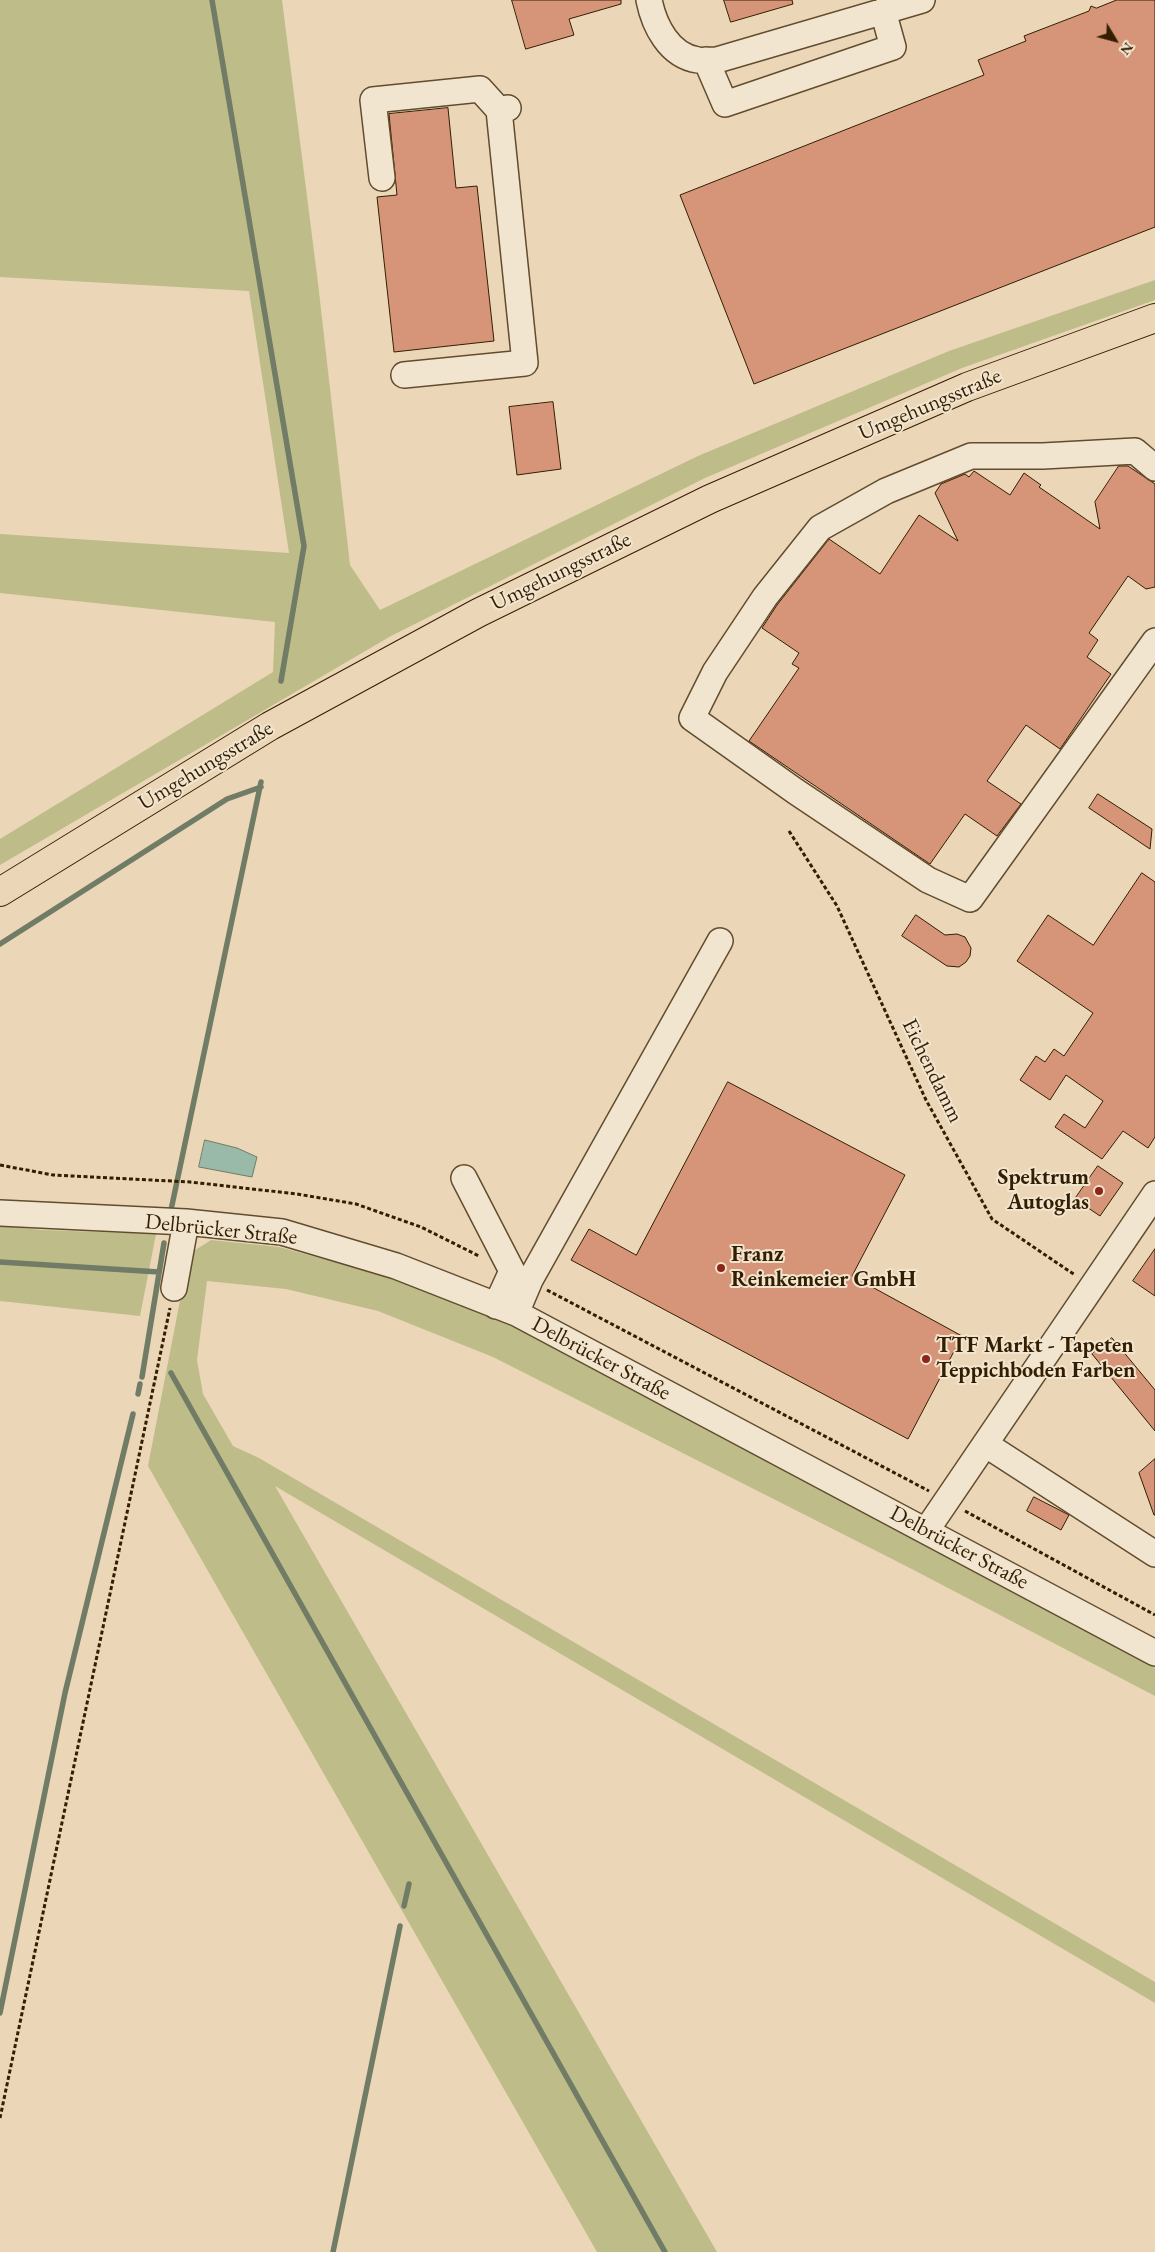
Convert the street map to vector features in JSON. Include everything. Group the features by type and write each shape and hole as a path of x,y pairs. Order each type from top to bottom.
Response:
{"main road":[{"name":"Umgehungsstraße","path":"0,892 270,726 478,613 710,499 966,387 1155,318"}],"street":[{"path":"649,0 652,15 674,50 697,60 717,60 922,0"},
{"path":"706,60 725,104 893,48 883,11"},
{"path":"382,178 373,100 480,89 503,109 525,362 404,375"},
{"path":"1155,468 1136,451 1043,456 971,456 886,491 820,528 765,597 715,672 692,718 795,791 928,880 970,899 1155,641"},
{"path":"506,1310 521,1276 720,941"},
{"path":"464,1178 521,1276"},
{"path":"926,1531 1155,1194"},
{"name":"Delbrücker Straße","path":"0,1213 186,1222 282,1232 396,1266 506,1310 1155,1653"},
{"path":"174,1288 186,1222"},
{"path":"985,1444 1155,1554"}],"path":[{"name":"Eichendamm","path":"789,831 837,906 926,1100 992,1219 1092,1287"},
{"path":"0,1164 54,1175 190,1182 297,1194 356,1204 421,1227 521,1276 946,1501 1155,1615"},
{"path":"0,2118 174,1288"}],"shaded area":[{"path":"0,0 282,0 318,283 350,565 380,610 698,456 949,351 1155,280 1155,300 962,368 705,478 391,636 0,865 0,839 273,672 275,622 0,593 0,534 289,553 249,291 0,277"},
{"path":"205,1140 237,1148 257,1157 252,1177 199,1167"},
{"path":"0,1226 43,1230 156,1234 140,1316 0,1301"},
{"path":"211,1240 279,1247 391,1277 510,1325 1155,1668 1155,1696 904,1565 493,1357 378,1311 286,1289 207,1281 197,1360 203,1394 233,1446 259,1458 1155,1982 1155,2003 275,1486 717,2252 597,2252 148,1466 189,1254"}],"building":[{"path":"512,0 621,0 621,4 569,19 574,35 526,49"},
{"path":"724,0 792,0 793,4 731,22"},
{"path":"1117,0 1155,0 1155,227 754,384 680,195 984,75 978,60 1026,41 1024,36 1089,11 1091,6 1096,8"},
{"path":"448,108 456,188 477,186 494,341 394,352 377,197 397,195 389,114"},
{"path":"553,402 561,469 517,475 509,407"},
{"path":"1119,466 1128,466 1155,484 1155,587 1146,589 1128,576 1089,633 1098,640 1087,657 1111,674 1060,749 1026,725 987,781 1021,804 997,836 965,814 930,864 749,741 799,668 792,664 799,653 762,628 777,605 829,539 880,574 919,515 958,541 935,493 941,484 965,474 969,477 974,471 1010,495 1024,473 1041,485 1039,487 1100,529 1095,502"},
{"path":"1098,794 1152,829 1150,849 1089,808"},
{"path":"1142,873 1155,882 1155,1137 1148,1148 1123,1131 1102,1159 1055,1127 1064,1114 1085,1128 1103,1101 1066,1075 1050,1100 1020,1080 1036,1056 1045,1062 1054,1049 1064,1056 1093,1013 1017,961 1048,915 1093,945"},
{"path":"916,915 945,935 957,934 965,937 971,948 970,956 966,962 959,967 947,966 902,936"},
{"name":"Franz Reinkemeier GmbH","path":"728,1082 905,1175 852,1276 962,1336 908,1439 571,1260 589,1229 636,1255"},
{"name":"Spektrum Autoglas","path":"1098,1166 1123,1183 1100,1216 1075,1199"},
{"path":"1155,1249 1155,1296 1133,1281"},
{"path":"1112,1338 1155,1390 1155,1431 1092,1354"},
{"path":"1155,1459 1155,1515 1154,1515 1139,1473"},
{"path":"1034,1497 1069,1515 1061,1530 1027,1511"}],"waterway":[{"path":"212,0 304,546 281,681"},
{"path":"171,1210 261,782"},
{"path":"0,944 227,799 261,787"},
{"path":"142,1377 164,1243"},
{"path":"0,1262 159,1272"},
{"path":"171,1373 665,2252"},
{"path":"138,1394 140,1384"},
{"path":"0,2013 65,1693 133,1414"},
{"path":"404,1906 409,1884"},
{"path":"333,2252 400,1926"}],"place":[{"name":"Spektrum Autoglas","path":"1099,1191"},
{"name":"Franz Reinkemeier GmbH","path":"721,1268"},
{"name":"TTF Markt - Tapeten Teppichboden Farben","path":"926,1359"}]}
